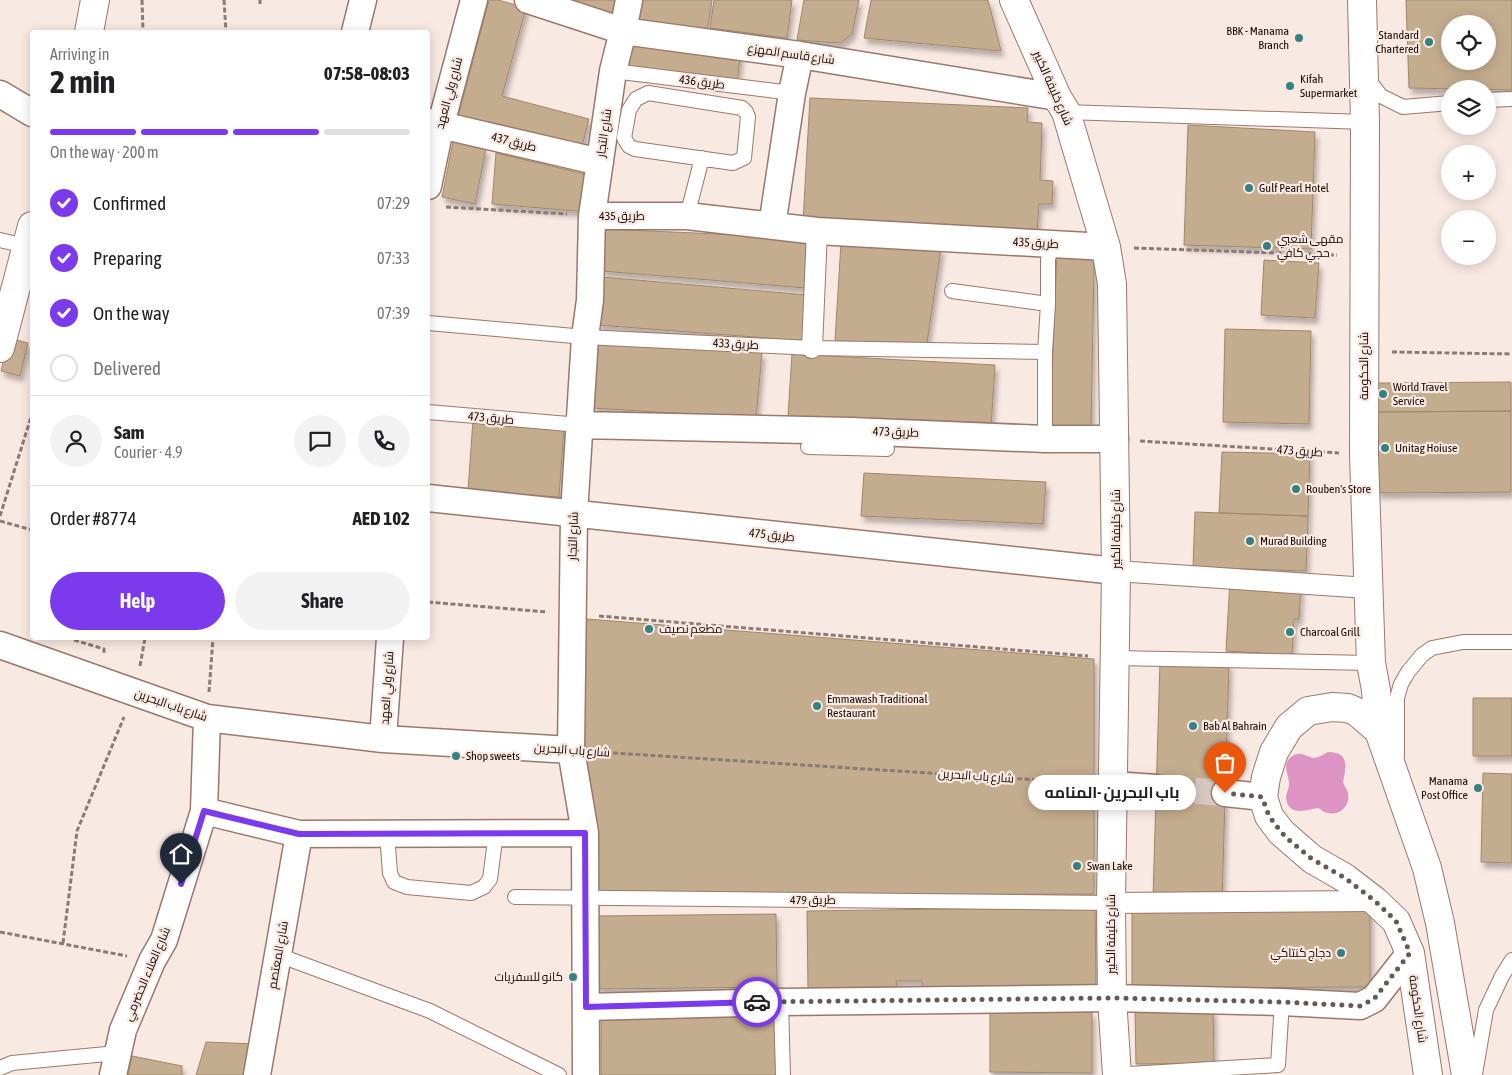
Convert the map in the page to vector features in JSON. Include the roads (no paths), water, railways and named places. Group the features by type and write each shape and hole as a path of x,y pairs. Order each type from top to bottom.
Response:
{"main road":[{"path":"89,30 96,0"},
{"name":"شارع خليفة الكبير","path":"1014,0 1062,104 1106,247 1112,284 1116,571 1111,902 1112,998 1117,1075"},
{"name":"شارع الحكومة","path":"1362,0 1365,122 1364,455 1371,663 1376,690 1379,731 1427,868 1440,923 1466,1075"},
{"path":"0,348 29,236"},
{"name":"شارع الحكومة","path":"1379,731 1356,712 1348,708 1332,707 1308,712 1289,727 1274,752 1262,797 1269,816 1286,837 1312,859 1345,878 1375,901 1396,921 1410,953 1428,1075"}],"street":[{"path":"356,30 363,0"},
{"name":"شارع ولي العهد","path":"432,196 434,123 474,0"},
{"name":"شارع قاسم المهزع","path":"528,0 623,31 800,55 1062,104"},
{"name":"شارع التجار","path":"586,1075 585,833 571,750 571,614 574,514 585,337 590,300 592,216 613,71 629,0"},
{"path":"772,226 792,93 800,55"},
{"path":"0,94 30,112"},
{"name":"طريق 437","path":"434,123 600,162"},
{"name":"طريق 435","path":"592,216 687,216 817,231 1106,247"},
{"path":"812,348 817,231"},
{"name":"طريق 473","path":"580,425 851,439 1115,439"},
{"name":"طريق 475","path":"430,498 1116,571"},
{"path":"1116,571 1368,588"},
{"name":"شارع ولي العهد","path":"383,738 390,640"},
{"name":"شارع باب البحرين","path":"0,645 207,718 383,738 571,750"},
{"name":"شارع العلاء الحضرمي","path":"115,1064 123,1030 152,961 164,940 204,811 207,718"},
{"path":"1114,785 1156,788"},
{"path":"1225,793 1262,797"},
{"path":"204,811 299,834 585,833"},
{"name":"شارع المعتصم","path":"257,1075 299,834"},
{"path":"1111,902 1375,901"},
{"path":"586,1007 781,1002 1112,998 1360,1006 1374,999 1410,953"}],"lane":[{"name":"طريق 436","path":"613,71 792,93"},
{"path":"1363,74 1381,96 1403,107 1441,104"},
{"path":"655,94 742,108 748,117 744,158 733,163 702,158 628,146 624,138 629,110 636,99 642,95 655,94"},
{"path":"1496,99 1512,98"},
{"path":"1062,104 1365,122"},
{"path":"687,216 702,158"},
{"path":"0,240 29,236"},
{"path":"1045,439 1045,352 1048,260 1051,244"},
{"path":"952,291 1048,304"},
{"name":"طريق 433","path":"430,323 585,337 812,348 1045,352"},
{"name":"طريق 473","path":"430,412 580,425"},
{"path":"808,447 851,439 887,448"},
{"path":"1400,787 1396,740 1397,698 1401,684 1408,672 1422,655 1432,648 1463,642 1512,642"},
{"path":"1114,658 1371,663"},
{"path":"387,834 390,873 394,882 407,887 471,893 484,887 490,879 496,833"},
{"name":"طريق 479","path":"515,897 1111,902"},
{"path":"278,955 430,1011 559,1075"},
{"path":"1475,1075 1476,1060 1486,1010 1512,960"},
{"path":"781,1002 784,1075"},
{"path":"1107,1075 1278,1066 1282,1002"},
{"path":"4,1063 115,1064"}],"tunnel":[{"path":"1156,788 1225,793"}],"place":[{"name":"BBK - Manama Branch","path":"1299,38"},
{"name":"Standard Chartered","path":"1429,42"},
{"name":"Kifah Supermarket","path":"1290,86"},
{"name":"Gulf Pearl Hotel","path":"1249,188"},
{"name":"مقهى شعبي حجي كافي","path":"1267,246"},
{"name":"World Travel Service","path":"1383,394"},
{"name":"Unitag Hoiuse","path":"1385,448"},
{"name":"Rouben's Store","path":"1296,489"},
{"name":"Murad Building","path":"1250,541"},
{"name":"مطعم نصيف","path":"649,629"},
{"name":"Charcoal Grill","path":"1290,632"},
{"name":"Emmawash Traditional Restaurant","path":"817,706"},
{"name":"Bab Al Bahrain","path":"1193,726"},
{"name":"Shop sweets","path":"456,756"},
{"name":"Manama Post Office","path":"1478,788"},
{"name":"باب البحرين -المنامه","path":"1225,793"},
{"name":"Swan Lake","path":"1077,866"},
{"name":"دجاج كنتاكي","path":"1341,953"},
{"name":"كانو للسفريات","path":"573,977"}]}
